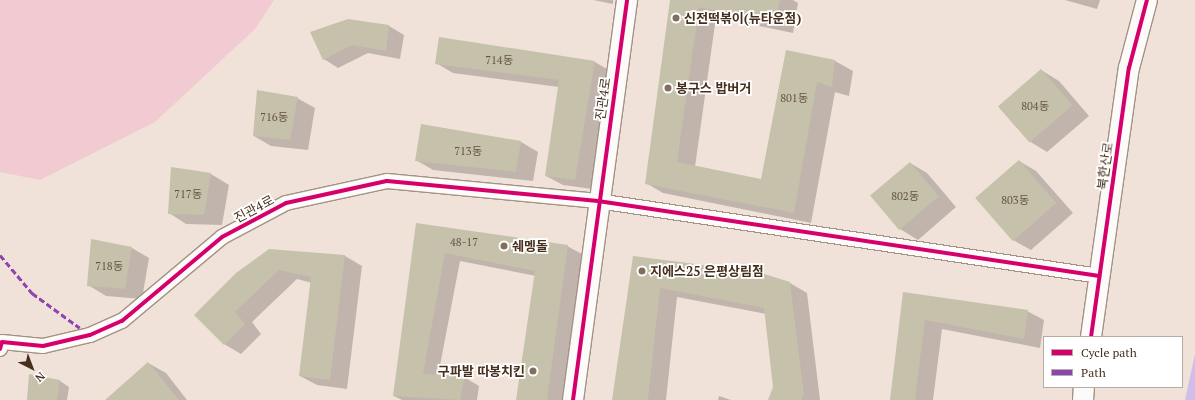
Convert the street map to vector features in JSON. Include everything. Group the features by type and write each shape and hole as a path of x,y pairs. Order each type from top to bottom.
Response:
{"street":[{"name":"진관4로","path":"573,400 598,201 627,0"},
{"name":"북한산로","path":"1091,336 1129,68 1147,0"},
{"name":"진관4로","path":"1,345 43,346 90,336 122,321 222,238 286,203 387,181 598,201"},
{"path":"598,201 1099,276"},
{"path":"1082,400 1084,388"}],"shaded area":[{"path":"0,0 274,0 255,29 155,122 40,180 0,172"},
{"path":"1195,354 1195,400 1185,400"}],"building":[{"path":"670,0 780,0 775,24 699,7 677,162 761,179 786,50 835,60 832,87 817,82 794,213 645,184"},
{"path":"348,19 389,25 386,51 352,45 323,60 310,32"},
{"path":"439,37 595,61 575,180 545,176 559,80 435,64"},
{"path":"1041,69 1072,105 1029,143 998,106"},
{"path":"257,90 298,97 290,140 253,136"},
{"path":"421,124 521,141 516,172 415,161"},
{"path":"1019,160 1056,203 1013,241 975,198"},
{"path":"910,162 939,196 899,230 870,195"},
{"path":"171,167 211,173 204,215 168,214"},
{"path":"416,223 568,245 547,400 516,400 535,271 445,253 423,374 465,376 460,400 393,396"},
{"path":"91,239 132,247 125,289 87,286"},
{"path":"269,249 345,255 330,380 299,376 311,277 279,270 235,312 245,324 224,345 194,315 236,273"},
{"path":"633,256 758,272 790,282 804,394 801,400 768,400 773,387 764,308 660,288 648,400 612,400"},
{"path":"903,292 1028,310 1024,339 925,320 915,400 890,400"},
{"path":"148,362 179,400 105,400"},
{"path":"29,374 60,380 57,400 27,400"}],"marked path":[{"path":"0,255 32,293 80,328"}],"cycle path":[{"path":"573,400 627,0"},
{"path":"1091,336 1129,68 1147,0"},
{"path":"0,349 2,342 43,346 90,335 122,321 222,237 286,203 387,181 598,201 1099,276"}],"place":[{"name":"신전떡볶이(뉴타운점)","path":"676,18"},
{"name":"봉구스 밥버거","path":"668,88"},
{"name":"쉐멩돌","path":"504,246"},
{"name":"지에스25 은평상림점","path":"642,271"},
{"name":"구파발 따봉치킨","path":"533,371"}]}
